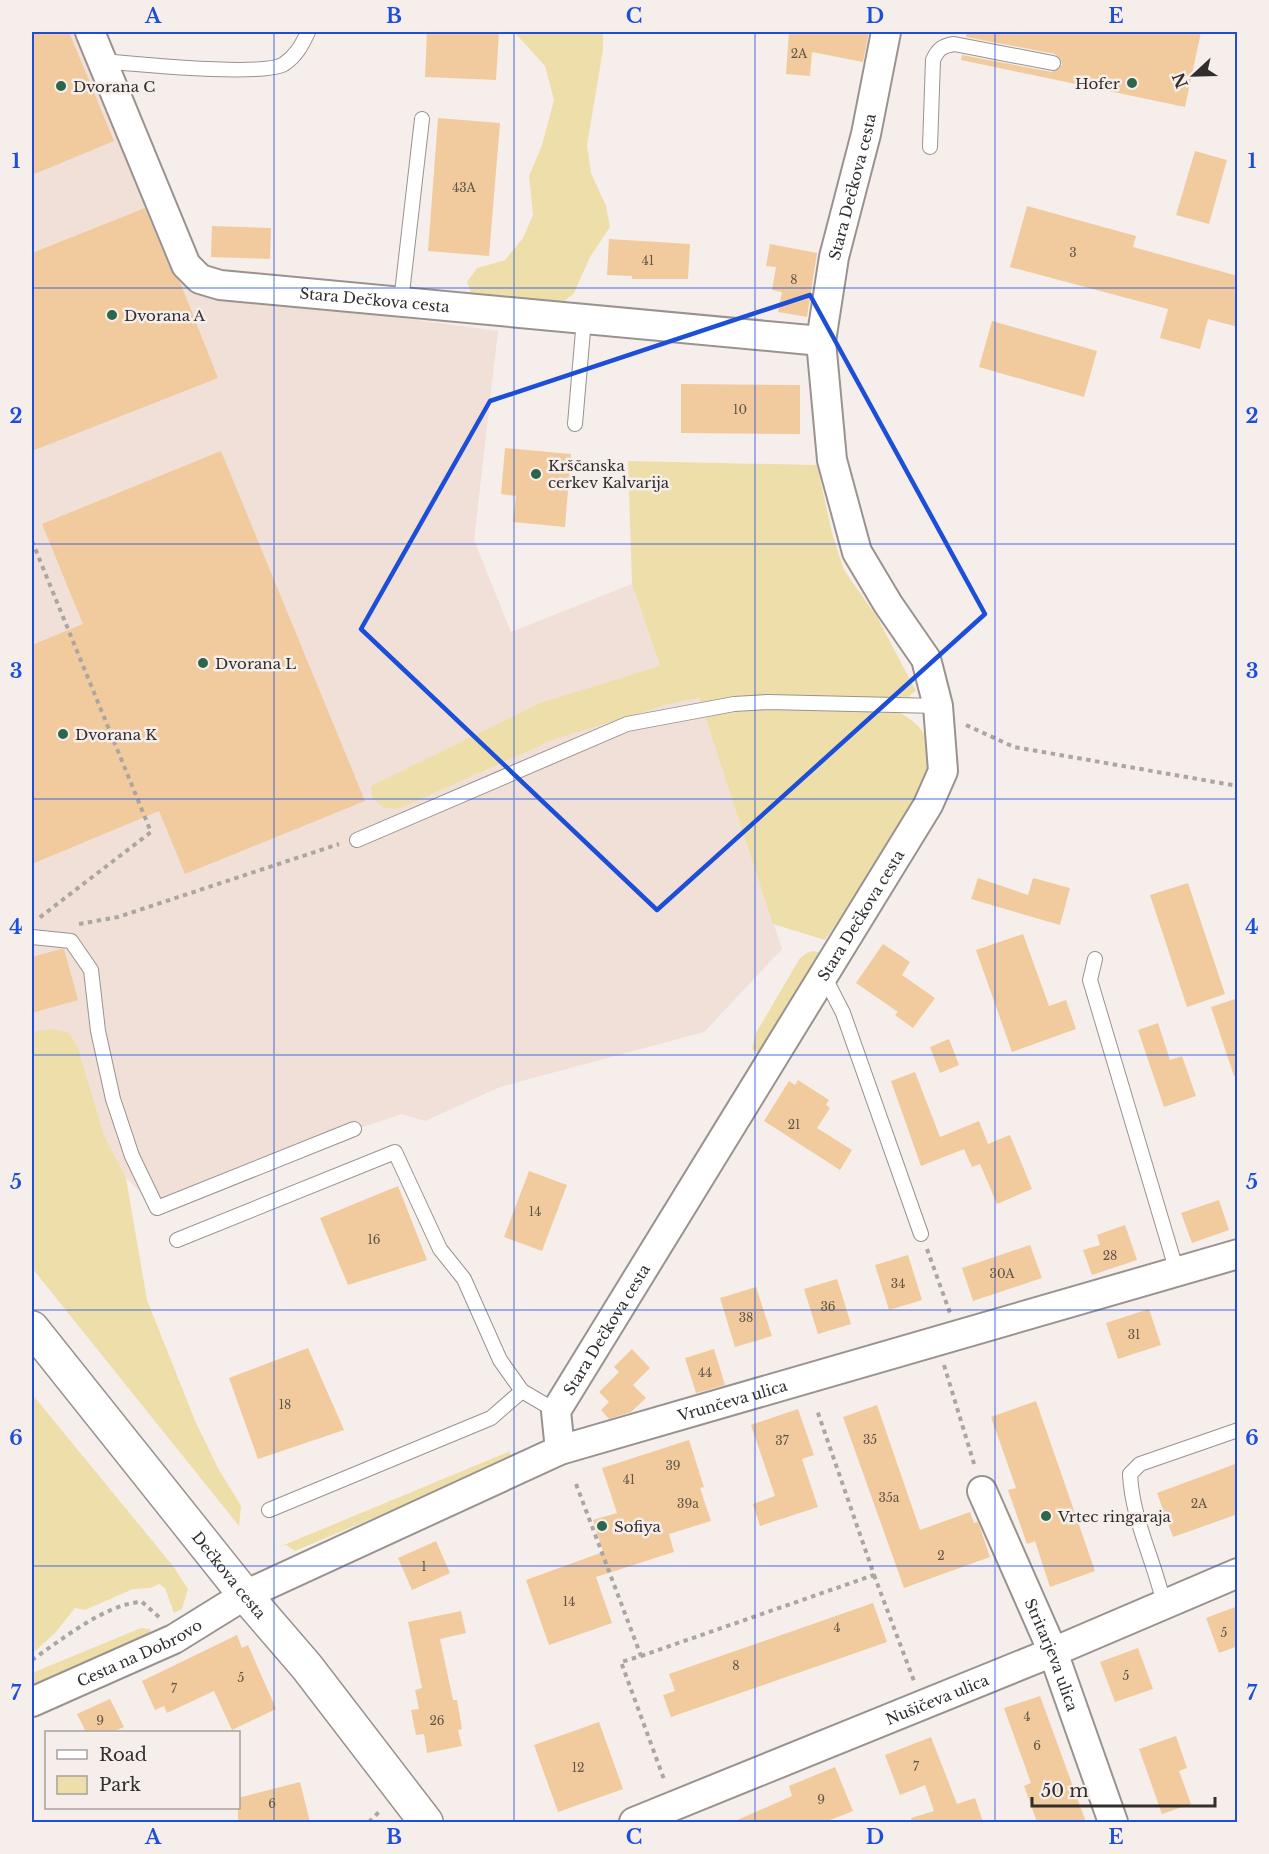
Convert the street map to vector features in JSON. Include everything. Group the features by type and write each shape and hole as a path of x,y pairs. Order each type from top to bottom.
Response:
{"street":[{"name":"Stara Dečkova cesta","path":"90,32 186,266 200,279 220,285 821,341"},
{"name":"Stara Dečkova cesta","path":"560,1450 556,1411 928,805 943,771 939,709 926,659 888,604 857,552 832,460 821,341 834,257 866,134 886,32"},
{"name":"Vrunčeva ulica","path":"245,1595 560,1450 1238,1254"},
{"name":"Dečkova cesta","path":"32,1328 245,1595 314,1677 426,1822"},
{"name":"Stritarjeva ulica","path":"982,1491 1053,1652 1113,1822"},
{"name":"Nušičeva ulica","path":"634,1822 1053,1652 1238,1573"},
{"name":"Cesta na Dobrovo","path":"32,1702 174,1638 245,1595"}],"lane":[{"path":"103,61 234,70 282,66 300,50 308,32"},
{"path":"930,147 933,60 937,51 945,45 954,44 1053,63"},
{"path":"402,302 422,119"},
{"path":"574,424 584,319"},
{"path":"364,837 627,724 734,704 768,702 939,709"},
{"path":"32,937 71,941 91,970 98,1031 113,1099 132,1156 157,1208 354,1129"},
{"path":"1095,958 1090,980 1177,1272"},
{"path":"823,974 843,1013 921,1234"},
{"path":"177,1240 395,1152 441,1249 464,1279 500,1360 522,1391 556,1411"},
{"path":"269,1510 491,1418 522,1391"},
{"path":"1164,1604 1157,1573 1131,1501 1130,1474 1140,1464 1238,1430"}],"path":[{"path":"32,541 151,832 32,924"},
{"path":"939,709 1014,747 1238,786"},
{"path":"75,925 118,917 364,837"},
{"path":"921,1234 982,1491"},
{"path":"818,1410 874,1575 924,1705"},
{"path":"576,1484 640,1656"},
{"path":"674,1806 621,1662 874,1575"},
{"path":"32,1660 99,1617 129,1602 142,1602 159,1617 174,1638"},
{"path":"369,1822 381,1810"}],"highlighted area":[{"path":"810,295 985,614 657,910 361,629 490,401"}],"shaded area":[{"path":"32,32 80,32 208,292 498,331 474,540 511,632 632,584 660,666 668,704 699,698 782,949 704,1032 500,1087 425,1121 402,1114 334,1137 157,1208 126,1178 32,1129"}],"green space":[{"path":"514,32 603,32 603,50 587,145 591,173 606,206 610,227 590,257 574,293 561,304 473,297 467,282 477,268 505,260 523,238 533,215 529,176 542,145 554,100 545,66"},
{"path":"628,461 817,465 832,533 844,570 877,617 916,691 911,694 900,713 921,729 928,742 930,769 926,784 885,854 825,940 773,924 699,698 669,704 555,739 398,809 382,807 372,797 371,786 540,703 660,666 632,584"},
{"path":"814,951 820,953 823,960 761,1053 752,1049 756,1033 800,958"},
{"path":"51,1029 68,1032 78,1048 104,1136 126,1178 147,1300 196,1423 218,1468 241,1506 239,1526 32,1268 32,1032"},
{"path":"32,1394 173,1566 188,1589 182,1609 174,1613 165,1588 159,1584 150,1588 133,1589 85,1610 75,1608 55,1633 32,1654"},
{"path":"508,1449 511,1456 508,1461 295,1551 286,1545 279,1547 508,1452"},
{"path":"141,1628 150,1629 151,1636 32,1691 32,1673"}],"building":[{"name":"Dvorana C","path":"32,32 69,32 114,141 32,175"},
{"path":"427,32 499,32 496,80 425,77"},
{"path":"789,32 869,32 863,62 812,52 810,76 786,74"},
{"name":"Hofer","path":"967,32 1201,32 1185,107 961,60 962,55 1052,72 1062,65 1061,60 1055,54 966,37"},
{"path":"438,118 500,123 489,256 428,251"},
{"path":"1195,151 1227,160 1209,224 1176,215"},
{"path":"1027,206 1136,236 1133,247 1238,276 1238,327 1208,319 1200,349 1160,338 1168,309 1010,267"},
{"name":"Dvorana A","path":"145,208 171,271 180,282 218,378 32,451 32,253"},
{"path":"212,226 271,228 270,259 211,257"},
{"path":"609,239 690,244 688,279 632,279 632,276 607,275"},
{"path":"770,244 817,253 807,317 778,312 782,292 772,290 776,267 766,266"},
{"path":"992,321 1097,351 1084,397 979,367"},
{"path":"681,384 800,385 800,434 681,433"},
{"name":"Krščanska cerkev Kalvarija","path":"505,448 571,454 565,527 513,522 516,496 501,494"},
{"name":"Dvorana L","path":"221,451 365,801 185,874 159,811 32,864 32,645 83,624 42,524"},
{"path":"978,878 1028,895 1033,878 1070,888 1060,925 971,899"},
{"path":"1188,883 1225,994 1187,1007 1150,895"},
{"path":"1023,934 1049,1006 1066,1000 1076,1029 1012,1052 976,950"},
{"path":"883,944 910,962 902,975 935,998 913,1028 895,1015 898,1012 856,983"},
{"path":"64,949 78,1000 32,1013 32,957"},
{"path":"1238,998 1238,1076 1234,1076 1211,1007"},
{"path":"1158,1023 1170,1060 1182,1056 1196,1096 1164,1107 1138,1030"},
{"path":"949,1039 959,1065 940,1073 930,1047"},
{"path":"915,1072 940,1137 979,1121 988,1144 1010,1135 1032,1189 997,1204 980,1164 972,1167 964,1149 921,1166 891,1081"},
{"path":"798,1080 829,1100 826,1105 830,1108 817,1128 852,1150 840,1170 764,1121 789,1081 795,1085"},
{"path":"529,1171 567,1185 542,1251 504,1237"},
{"path":"398,1186 427,1260 348,1285 320,1218"},
{"path":"1219,1200 1229,1230 1192,1243 1181,1213"},
{"path":"1125,1225 1137,1260 1092,1275 1083,1250 1100,1245 1097,1235"},
{"path":"1030,1245 1042,1278 973,1301 962,1268"},
{"path":"908,1255 922,1300 889,1310 875,1265"},
{"path":"837,1279 851,1324 818,1334 804,1289"},
{"path":"756,1287 772,1336 735,1347 720,1298"},
{"path":"1149,1309 1161,1345 1118,1359 1106,1323"},
{"path":"308,1348 344,1430 258,1459 229,1378"},
{"path":"632,1349 650,1368 633,1385 646,1398 631,1412 609,1419 601,1410 609,1402 599,1392 619,1372 614,1367"},
{"path":"714,1349 725,1385 696,1393 685,1358"},
{"name":"Vrtec ringaraja","path":"1036,1401 1095,1571 1050,1587 1035,1541 1027,1544 1008,1490 1016,1488 991,1417"},
{"path":"877,1405 920,1530 970,1512 974,1523 978,1522 990,1557 904,1588 843,1417"},
{"path":"798,1409 814,1455 802,1459 818,1507 760,1526 753,1504 775,1496 751,1425"},
{"path":"689,1440 704,1487 700,1488 711,1521 669,1534 674,1552 596,1577 612,1623 549,1645 526,1580 603,1552 593,1520 617,1513 602,1468"},
{"path":"1238,1463 1238,1514 1173,1537 1157,1493"},
{"path":"436,1541 450,1573 412,1590 398,1558"},
{"path":"873,1603 887,1642 671,1717 663,1695 675,1691 669,1674"},
{"path":"1238,1606 1238,1646 1219,1653 1206,1618"},
{"path":"461,1611 466,1633 440,1639 453,1700 457,1700 462,1729 458,1730 462,1746 427,1753 424,1734 416,1735 411,1710 419,1709 415,1690 422,1688 408,1622"},
{"path":"237,1635 242,1648 248,1645 276,1709 232,1730 214,1691 167,1713 164,1706 155,1710 142,1681"},
{"path":"1138,1648 1153,1689 1115,1702 1100,1662"},
{"path":"1040,1696 1086,1822 1037,1822 1024,1786 1031,1783 1004,1708"},
{"path":"110,1699 124,1727 114,1731 86,1731 77,1714"},
{"path":"599,1722 623,1789 558,1812 534,1745"},
{"path":"1176,1736 1187,1768 1179,1771 1191,1804 1162,1814 1139,1749"},
{"path":"931,1737 957,1804 975,1798 983,1822 912,1822 911,1818 934,1811 925,1785 900,1795 885,1755"},
{"path":"835,1767 853,1811 825,1822 733,1822 792,1796 789,1786"},
{"path":"300,1782 310,1822 238,1822 240,1797"}],"place":[{"name":"Hofer","path":"1132,83"},
{"name":"Dvorana C","path":"61,86"},
{"name":"Dvorana A","path":"112,315"},
{"name":"Krščanska cerkev Kalvarija","path":"536,474"},
{"name":"Dvorana L","path":"203,663"},
{"name":"Dvorana K","path":"63,734"},
{"name":"Vrtec ringaraja","path":"1046,1516"},
{"name":"Sofiya","path":"602,1526"}]}
